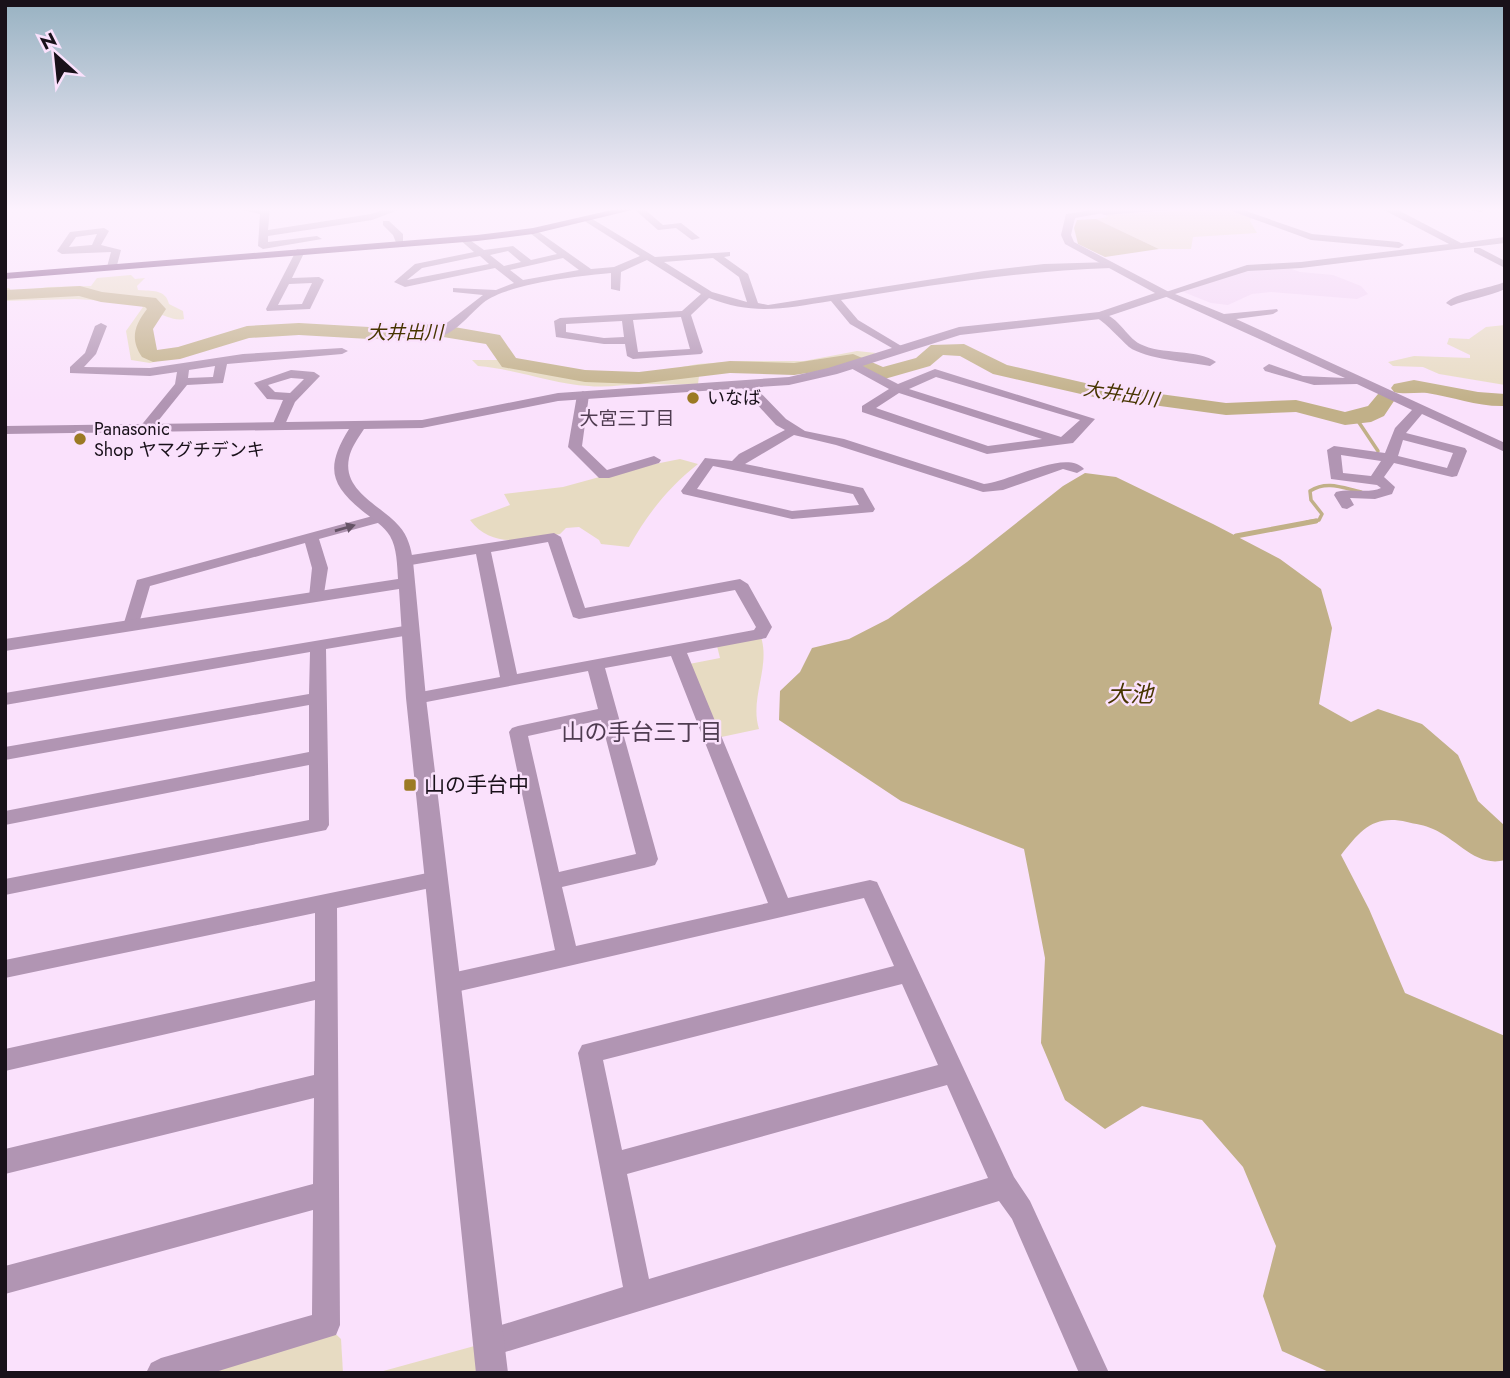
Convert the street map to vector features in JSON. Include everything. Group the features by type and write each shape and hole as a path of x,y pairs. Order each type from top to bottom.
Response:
{"highway":[{"path":"5,276 37,273"}],"street":[{"path":"284,281 319,280 306,307 271,309 284,281 288,273"},
{"path":"407,273 399,282 405,284 464,273"},
{"path":"507,273 521,284"},
{"path":"425,332 444,331 468,314 480,300 497,293 521,284 581,273"},
{"path":"616,273 616,289"},
{"path":"675,273 708,294 731,303 754,307 782,307 990,273"},
{"path":"741,273 754,307"},
{"path":"1127,273 1505,448"},
{"path":"5,429 422,424 533,401 583,395 747,385 810,377 980,327 1100,315 1226,273"},
{"path":"1451,303 1457,298 1479,296 1505,285"},
{"path":"457,290 497,293"},
{"path":"630,340 604,341 560,335 560,321 685,314 708,294"},
{"path":"835,299 854,322 899,349"},
{"path":"1223,317 1273,311"},
{"path":"627,317 633,356 697,352 685,314"},
{"path":"1100,315 1116,326 1135,346 1194,365 1210,362"},
{"path":"101,326 90,354 74,369 150,372 221,361 342,351"},
{"path":"183,382 219,380 221,361"},
{"path":"851,365 898,389 1059,441"},
{"path":"145,428 183,382 183,367"},
{"path":"1269,368 1287,376 1319,383 1359,380"},
{"path":"935,373 1089,419 1068,440 987,450 866,409 898,389 935,373"},
{"path":"747,385 793,431 839,442 983,488 998,487 1062,465 1072,465 1077,470"},
{"path":"583,395 575,447 604,475 654,460"},
{"path":"278,426 292,397"},
{"path":"1398,435 1461,451 1452,473 1390,458 1334,450 1336,476 1375,481 1390,458 1398,435 1401,428 1421,408"},
{"path":"359,425 341,459 341,470 347,486 393,528 400,540 405,561 416,698 492,1373"},
{"path":"734,467 744,457 793,431"},
{"path":"710,461 734,467 858,491 868,509 806,515 688,491 710,461"},
{"path":"1347,505 1341,495 1348,493 1372,497 1387,491 1388,487 1377,478"},
{"path":"751,521 761,507"},
{"path":"131,626 136,600 143,583 380,518"},
{"path":"405,561 554,537 579,614 740,584 764,628 760,634 416,698"},
{"path":"311,538 320,568 317,597"},
{"path":"483,548 509,679"},
{"path":"5,645 406,583"},
{"path":"5,699 410,630"},
{"path":"5,887 319,825 317,645"},
{"path":"677,649 781,908"},
{"path":"549,882 649,859 594,664"},
{"path":"5,754 318,698"},
{"path":"567,956 518,732 608,713"},
{"path":"5,818 318,757"},
{"path":"5,969 437,878"},
{"path":"447,984 870,888 1005,1186 1021,1210 1094,1373"},
{"path":"162,1373 326,1325 326,902"},
{"path":"639,1297 590,1053 910,972"},
{"path":"5,1060 325,988"},
{"path":"614,1165 953,1072"},
{"path":"5,1162 325,1084"},
{"path":"489,1342 1005,1186"},
{"path":"5,1280 327,1193"}],"shaded area":[{"path":"1237,273 1314,273 1333,275 1361,286 1368,294 1357,299 1271,292 1252,294 1228,305 1211,303 1181,291"},
{"path":"131,275 135,279 145,278 137,286 138,290 161,293 169,304 183,311 184,319 180,320 150,314 139,333 147,354 153,357 179,355 150,363 131,360 126,331 143,307 139,303 75,299 5,301 5,288 12,292 48,287 91,286 97,278"},
{"path":"1505,325 1505,385 1439,374 1423,367 1393,366 1388,362 1414,356 1470,358 1470,355 1447,344 1449,338 1469,339 1486,327"},
{"path":"857,351 876,353 843,366 817,372 726,371 699,376 698,384 603,387 575,385 478,366 472,360 502,360 527,369 578,376 642,380 666,378 682,367 698,364 804,361"},
{"path":"680,459 698,464 659,502 629,547 601,544 579,527 566,528 560,534 523,540 500,539 489,536 470,520 510,505 504,494 563,487 625,470"},
{"path":"760,634 764,658 757,705 759,729 712,739 684,665 720,658 716,642"},
{"path":"326,1325 341,1339 343,1373 161,1373"},
{"path":"489,1342 492,1373 376,1373"}],"water":[{"name":"大池","path":"1085,473 1116,477 1213,524 1280,559 1321,589 1332,628 1319,704 1351,722 1378,709 1422,724 1458,755 1478,801 1505,826 1505,860 1485,860 1433,829 1395,820 1385,820 1368,826 1341,855 1369,909 1405,993 1505,1036 1505,1373 1331,1373 1282,1351 1263,1296 1276,1246 1243,1167 1202,1120 1142,1106 1105,1129 1065,1100 1041,1043 1045,958 1024,849 901,801 779,720 780,691 800,672 812,648 849,639 888,619 967,562 1063,486"}],"waterway":[{"name":"大井出川","path":"5,295 80,291 101,297 150,302 157,309 145,325 143,334 149,353 153,356 180,353 247,332 299,329 369,333 437,330 493,339 509,363 585,376 639,378 730,367 794,369 853,360"},
{"name":"大井出川","path":"863,364 881,374 923,362 938,349 964,350 1000,370 1094,391 1226,409 1296,406 1345,419 1363,417 1376,411 1385,398"},
{"name":"大井出川","path":"1401,388 1427,387 1478,399 1505,400"},
{"path":"1356,418 1378,451"},
{"path":"1307,522 1319,520 1322,514 1311,500 1310,491 1329,485 1361,492"},
{"path":"1236,536 1316,521"}],"place":[{"name":"いなば","path":"693,398"},
{"name":"Panasonic Shop ヤマグチデンキ","path":"80,439"},
{"name":"山の手台中","path":"410,785"}],"district":[{"name":"大宮三丁目","path":"627,418"},
{"name":"山の手台三丁目","path":"642,732"}]}
